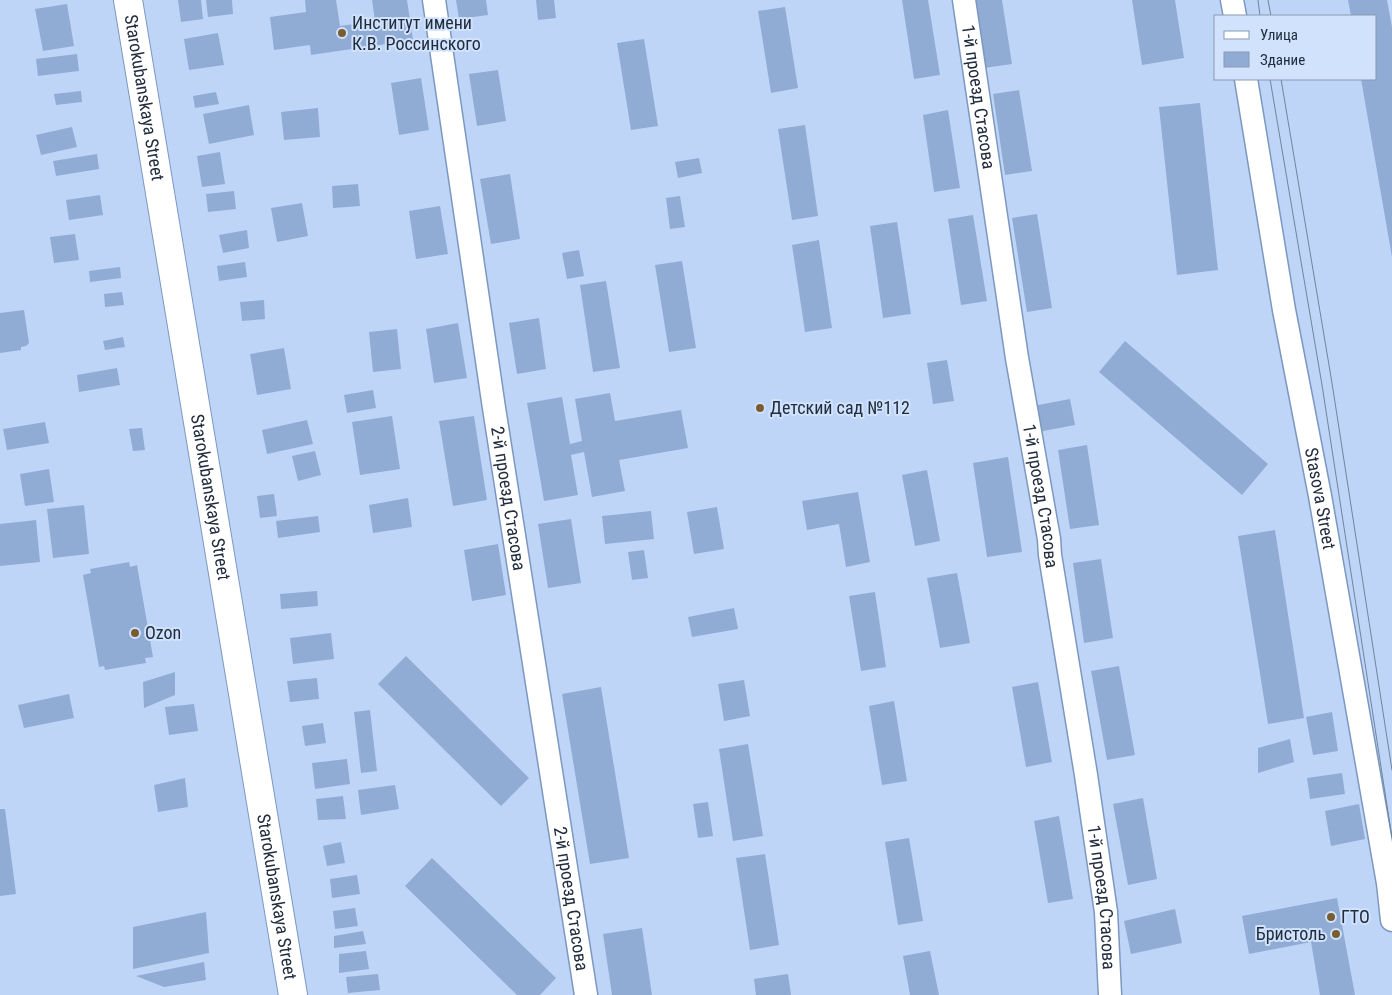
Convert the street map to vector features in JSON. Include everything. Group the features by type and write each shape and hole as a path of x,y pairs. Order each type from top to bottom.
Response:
{"street":[{"name":"Starokubanskaya Street","path":"128,0 293,995"},
{"name":"2-й проезд Стасова","path":"434,0 494,408 586,995"},
{"name":"1-й проезд Стасова","path":"964,0 1017,358 1049,539 1086,775 1106,912 1110,995"},
{"path":"1232,0 1235,15"},
{"name":"Stasova Street","path":"1246,80 1284,310 1320,496 1388,883 1392,920"}],"building":[{"path":"178,0 201,0 203,19 181,22"},
{"path":"206,0 232,0 233,14 208,17"},
{"name":"Институт имени К.В. Россинского","path":"305,0 336,0 340,26 375,21 372,0 407,0 413,40 311,55 310,45 274,50 270,17 306,12"},
{"path":"456,0 486,0 488,15 459,19"},
{"path":"536,0 554,0 556,18 538,20"},
{"path":"902,0 928,0 940,75 914,79"},
{"path":"973,0 1002,0 1012,64 984,68"},
{"path":"1132,0 1175,0 1184,58 1142,65"},
{"path":"1348,0 1387,0 1392,27 1392,257 1361,80 1377,80 1377,15 1351,15"},
{"path":"67,4 74,46 43,51 35,9"},
{"path":"785,7 798,88 771,93 758,11"},
{"path":"218,33 224,65 189,70 184,39"},
{"path":"644,39 658,126 631,130 617,43"},
{"path":"77,54 79,71 38,76 36,59"},
{"path":"498,70 506,121 477,126 469,74"},
{"path":"421,78 429,130 399,135 391,83"},
{"path":"1019,90 1032,171 1005,175 993,94"},
{"path":"81,91 82,102 56,105 54,94"},
{"path":"216,92 219,104 195,108 193,96"},
{"path":"1200,103 1218,270 1177,275 1159,107"},
{"path":"249,105 254,135 209,144 203,114"},
{"path":"318,108 320,137 284,140 281,112"},
{"path":"948,110 960,188 934,192 923,115"},
{"path":"805,125 818,216 792,220 778,129"},
{"path":"72,127 77,147 41,155 36,135"},
{"path":"220,152 225,184 202,187 197,156"},
{"path":"97,154 99,169 56,176 53,161"},
{"path":"699,158 702,173 678,178 675,162"},
{"path":"510,174 520,239 491,244 480,179"},
{"path":"358,184 360,206 333,208 332,186"},
{"path":"234,191 236,209 208,212 206,194"},
{"path":"100,195 103,215 69,220 66,200"},
{"path":"680,196 685,227 670,229 666,198"},
{"path":"302,203 308,236 277,242 271,208"},
{"path":"440,206 448,254 416,259 409,211"},
{"path":"1037,214 1052,308 1027,312 1012,218"},
{"path":"973,215 987,301 961,305 948,219"},
{"path":"897,222 911,314 883,318 870,226"},
{"path":"247,230 249,248 223,253 219,235"},
{"path":"75,234 79,260 54,263 50,237"},
{"path":"819,240 832,328 805,332 792,245"},
{"path":"579,250 584,276 567,279 562,253"},
{"path":"682,261 696,348 669,352 655,265"},
{"path":"245,262 247,277 219,281 217,266"},
{"path":"120,267 121,278 90,282 89,271"},
{"path":"606,281 620,368 593,372 580,285"},
{"path":"122,292 124,305 105,307 104,294"},
{"path":"264,300 265,319 242,321 240,302"},
{"path":"24,310 29,343 21,347 21,350 0,353 0,313"},
{"path":"539,318 546,369 517,374 509,323"},
{"path":"458,323 467,378 434,383 426,329"},
{"path":"397,329 401,369 373,372 369,332"},
{"path":"123,337 125,347 105,350 103,341"},
{"path":"1125,341 1268,464 1242,495 1099,372"},
{"path":"284,348 291,389 257,395 250,354"},
{"path":"947,360 954,401 933,404 927,363"},
{"path":"117,368 120,385 79,392 77,375"},
{"path":"373,390 376,408 347,413 344,395"},
{"path":"610,393 615,421 681,410 688,448 619,460 625,491 592,497 584,452 571,455 578,495 544,501 527,403 562,397 570,444 582,441 575,399"},
{"path":"1070,399 1075,425 1038,432 1033,406"},
{"path":"392,416 400,469 360,475 352,422"},
{"path":"474,416 487,500 453,506 439,421"},
{"path":"307,420 313,444 267,454 262,430"},
{"path":"45,422 49,443 7,450 3,429"},
{"path":"142,428 145,450 133,451 129,429"},
{"path":"1087,445 1099,525 1070,529 1058,450"},
{"path":"315,451 321,475 298,481 292,456"},
{"path":"1008,457 1022,552 987,557 973,463"},
{"path":"49,469 54,502 25,506 20,474"},
{"path":"927,470 940,541 915,546 902,475"},
{"path":"858,492 870,562 846,567 839,524 807,530 802,501"},
{"path":"274,494 277,516 260,518 257,496"},
{"path":"408,498 412,527 373,533 369,505"},
{"path":"84,505 89,554 53,558 47,509"},
{"path":"717,507 724,549 694,554 687,512"},
{"path":"651,511 654,539 605,544 602,516"},
{"path":"318,516 320,532 278,538 276,521"},
{"path":"571,519 581,583 548,588 538,524"},
{"path":"36,520 40,562 0,566 0,524"},
{"path":"1275,530 1304,718 1268,724 1238,536"},
{"path":"498,544 506,595 472,601 464,550"},
{"path":"644,550 648,578 632,580 628,552"},
{"path":"1101,559 1113,638 1084,643 1073,563"},
{"path":"129,562 130,567 137,565 153,657 145,658 146,663 105,670 104,666 99,667 83,575 91,573 90,569"},
{"path":"957,573 970,643 940,648 927,578"},
{"path":"317,591 318,606 281,609 280,594"},
{"path":"875,592 886,667 861,671 849,596"},
{"path":"734,608 738,629 692,637 688,617"},
{"path":"331,633 334,659 293,664 290,638"},
{"path":"406,656 529,778 501,806 378,684"},
{"path":"1119,666 1135,755 1107,760 1091,671"},
{"path":"175,672 175,695 144,708 143,682"},
{"path":"317,678 319,699 290,702 287,681"},
{"path":"744,680 750,716 724,721 718,684"},
{"path":"1038,682 1052,762 1026,767 1012,687"},
{"path":"601,687 629,858 590,864 562,694"},
{"path":"69,694 74,718 24,728 18,705"},
{"path":"894,701 907,781 882,785 869,706"},
{"path":"194,704 198,731 169,735 165,707"},
{"path":"370,710 377,771 361,773 354,712"},
{"path":"1332,712 1338,751 1313,755 1306,717"},
{"path":"323,723 326,743 305,746 302,726"},
{"path":"1290,739 1294,762 1258,773 1258,748"},
{"path":"748,744 763,836 733,841 719,749"},
{"path":"347,759 350,784 315,789 312,763"},
{"path":"1342,773 1345,794 1310,799 1307,778"},
{"path":"185,778 188,807 158,812 154,785"},
{"path":"395,785 399,809 361,815 358,790"},
{"path":"343,796 346,819 318,820 316,799"},
{"path":"1143,798 1157,879 1128,885 1113,804"},
{"path":"708,802 713,836 698,838 693,804"},
{"path":"1359,804 1365,839 1331,846 1325,811"},
{"path":"0,809 5,809 16,894 0,896"},
{"path":"1059,816 1073,899 1048,903 1034,821"},
{"path":"909,838 923,921 898,925 885,842"},
{"path":"341,842 345,863 327,866 323,846"},
{"path":"765,854 779,945 750,950 736,858"},
{"path":"432,858 556,978 540,995 517,995 405,886"},
{"path":"357,875 360,894 332,898 330,879"},
{"path":"1337,898 1355,995 1320,995 1311,942 1249,954 1242,916"},
{"path":"355,908 358,926 335,929 333,911"},
{"path":"1175,909 1182,943 1131,954 1124,921"},
{"path":"206,912 209,953 133,969 133,927"},
{"path":"642,928 652,995 612,995 603,934"},
{"path":"363,931 366,944 334,948 334,936"},
{"path":"366,951 369,969 339,973 339,954"},
{"path":"930,951 939,995 910,995 903,956"},
{"path":"204,962 206,980 164,987 136,976"},
{"path":"378,974 380,990 348,993 346,977"},
{"path":"788,974 791,995 756,995 754,979"}],"tram line":[{"path":"1258,0 1260,15"},
{"path":"1268,0 1271,15"},
{"path":"1270,80 1322,385 1392,838"},
{"path":"1281,80 1332,383 1392,770"}],"place":[{"name":"Институт имени К.В. Россинского","path":"342,33"},
{"name":"Детский сад №112","path":"760,408"},
{"name":"Ozon","path":"135,633"},
{"name":"ГТО","path":"1331,917"},
{"name":"Бристоль","path":"1336,934"}]}
